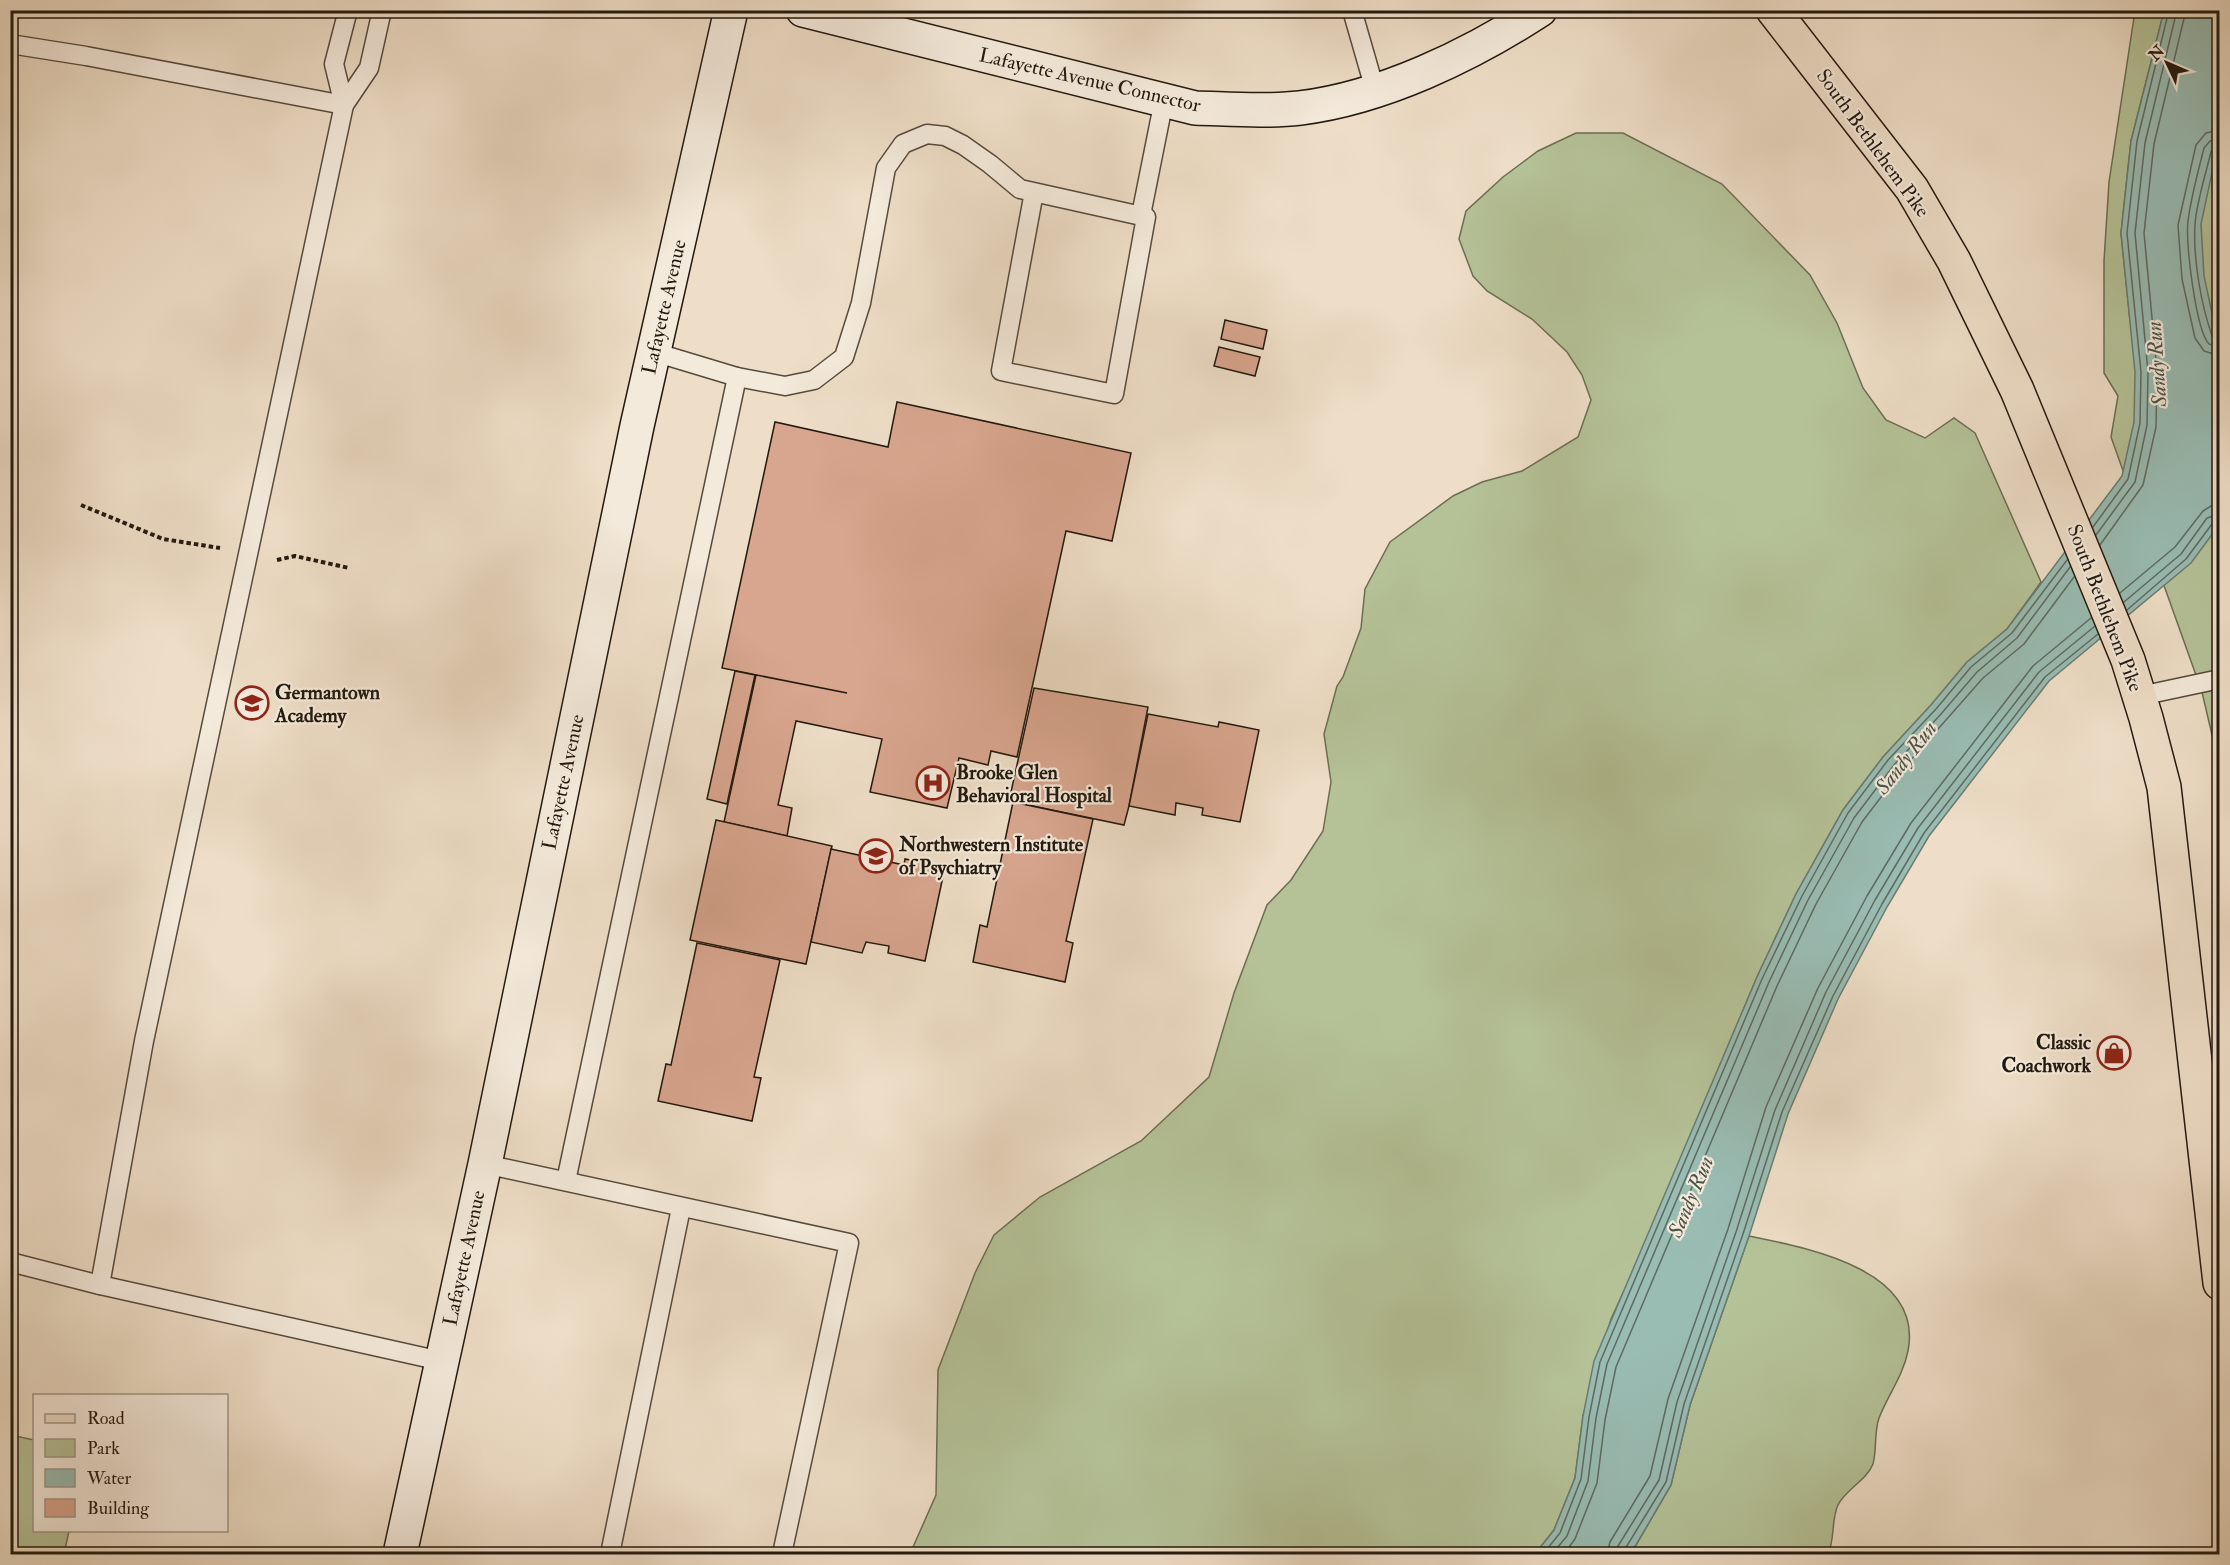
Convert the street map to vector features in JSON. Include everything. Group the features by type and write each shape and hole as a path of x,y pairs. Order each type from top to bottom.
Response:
{"main road":[{"name":"Lafayette Avenue","path":"400,1554 485,1164 620,507 731,10"},
{"name":"Lafayette Avenue Connector","path":"803,10 1195,108 1274,109 1323,103 1375,90 1423,72 1473,49 1540,10"},
{"name":"South Bethlehem Pike","path":"1773,10 1912,189 1954,261 2017,390 2128,660 2164,787 2220,1283"}],"lane":[{"path":"344,105 334,64 348,10"},
{"path":"100,1285 144,1041 344,105 369,68 381,10"},
{"path":"1352,10 1375,90"},
{"path":"10,44 86,56 344,105"},
{"path":"1141,215 1164,100"},
{"path":"654,352 737,377 785,386 814,380 844,357 861,303 886,168 903,144 927,134 945,136 990,164 1020,189 1034,192 1141,215 1146,217 1114,394 1002,371 1034,192"},
{"path":"566,1181 737,377"},
{"path":"2140,696 2220,679"},
{"path":"485,1164 849,1243 782,1554"},
{"path":"610,1554 681,1208"},
{"path":"10,1262 100,1285 441,1361"}],"path":[{"path":"81,505 163,538 223,548"},
{"path":"276,560 296,556 349,568"}],"green space":[{"path":"2169,10 2219,11 2219,765 2202,692 2111,437 2118,396 2104,373 2104,261 2109,182 2135,11 2164,11 2131,141 2121,233 2130,320"},
{"path":"1576,133 1623,133 1722,184 1810,275 1837,323 1863,388 1886,420 1925,438 1954,418 1975,433 2041,582 2007,629 1967,662 1883,757 1843,810 1796,894 1757,977 1641,1254 1611,1319 1583,1416 1575,1478 1554,1530 1535,1554 910,1554 936,1495 938,1370 975,1273 994,1235 1040,1197 1141,1141 1209,1077 1234,993 1267,905 1291,880 1323,831 1331,782 1324,734 1337,686 1343,677 1361,628 1365,589 1390,542 1453,496 1482,482 1522,471 1578,437 1591,400 1582,375 1567,352 1532,319 1487,291 1473,276 1459,239 1466,211 1503,177 1538,151"},
{"path":"1749,1236 1829,1256 1856,1267 1880,1282 1898,1300 1908,1323 1908,1351 1903,1369 1879,1418 1873,1464 1866,1475 1838,1505 1828,1554 1628,1554 1636,1545 1671,1485 1690,1405"},
{"path":"11,1435 33,1440 33,1532 69,1532 64,1554 11,1554"}],"water":[{"name":"Sandy Run","path":"2164,11 2219,11 2219,140 2201,224 2204,276 2219,346 2219,525 2191,563 2049,681 1929,836 1887,907 1838,999 1788,1114 1749,1236 1690,1405 1671,1485 1636,1545 1628,1554 1535,1554 1554,1530 1575,1478 1583,1416 1594,1361 1757,977 1796,894 1843,810 1883,757 1967,662 2007,629 2122,476 2134,422 2135,372 2121,233 2131,141"}],"building":[{"path":"1225,320 1267,330 1263,349 1221,339"},
{"path":"1219,347 1260,357 1255,376 1214,366"},
{"name":"Brooke Glen Behavioral Hospital","path":"897,402 1131,453 1112,541 1066,531 1017,757 991,751 988,765 959,758 947,808 870,792 882,739 796,721 778,805 792,808 787,836 724,822 756,675 847,693 722,668 775,422 888,447"},
{"path":"735,671 755,675 727,804 707,799"},
{"name":"Brooke Glen Behavioral Hospital","path":"1034,688 1148,707 1124,825 1009,801"},
{"name":"Brooke Glen Behavioral Hospital","path":"1148,714 1218,727 1219,722 1259,730 1240,822 1202,815 1203,808 1176,803 1175,815 1129,806"},
{"name":"Brooke Glen Behavioral Hospital","path":"1013,802 1093,819 1066,941 1073,943 1065,982 973,962 980,925 987,927"},
{"path":"716,820 832,846 806,964 690,940"},
{"path":"831,849 904,865 905,859 945,867 925,961 888,953 889,946 866,942 862,953 811,942"},
{"path":"697,943 780,960 754,1077 761,1078 752,1121 658,1101 666,1064 671,1065"}],"place":[{"name":"Germantown Academy","path":"252,703"},
{"name":"Brooke Glen Behavioral Hospital","path":"933,783"},
{"name":"Northwestern Institute of Psychiatry","path":"876,856"},
{"name":"Classic Coachwork","path":"2114,1053"}]}
